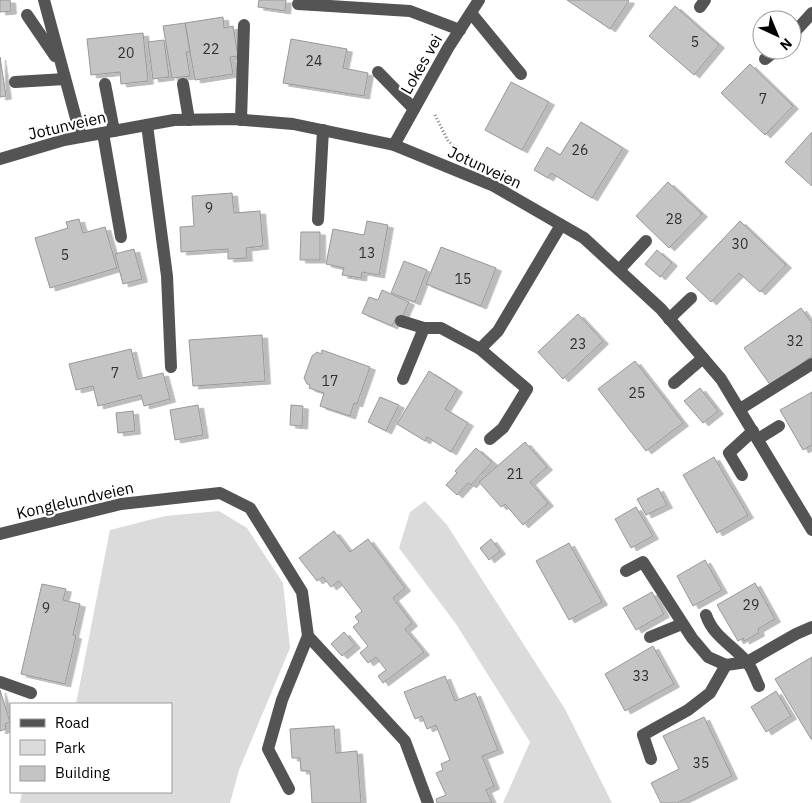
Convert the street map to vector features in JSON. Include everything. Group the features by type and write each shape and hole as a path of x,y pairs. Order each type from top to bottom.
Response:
{"street":[{"path":"44,0 81,137"},
{"name":"Lokes vei","path":"394,145 448,48 479,0"},
{"path":"298,4 410,11 460,30"},
{"path":"471,13 521,74"},
{"path":"802,24 812,13"},
{"path":"27,15 61,65"},
{"path":"241,120 244,25"},
{"path":"378,72 414,109"},
{"path":"15,82 65,79"},
{"path":"105,84 122,236"},
{"path":"183,84 189,120"},
{"name":"Jotunveien","path":"0,159 64,140 174,120 233,119 293,124 394,145 494,186 584,238 661,309 721,379 812,530"},
{"path":"147,125 166,276 171,367"},
{"path":"318,220 323,130"},
{"path":"480,349 498,332 561,225"},
{"path":"619,270 646,241"},
{"path":"669,319 691,298"},
{"path":"401,321 424,328 441,328 480,349 527,389 503,428 490,439"},
{"path":"402,379 424,328"},
{"path":"674,383 703,358"},
{"path":"740,409 812,364"},
{"path":"742,475 729,453 755,435 779,426"},
{"name":"Konglelundveien","path":"0,534 121,504 220,493 250,508 302,592 308,636 282,700 268,749 289,790"},
{"path":"626,571 643,562 692,638 708,657 726,665 747,662 812,627"},
{"path":"706,615 709,625 747,662 759,686"},
{"path":"650,637 682,624"},
{"path":"308,636 405,741 428,802"},
{"path":"651,759 643,735 688,710 710,693 726,665"},
{"path":"0,682 31,694"}],"green space":[{"path":"425,501 447,525 565,709 612,803 503,803 530,742 456,624 399,548 410,512"},
{"path":"219,511 247,528 283,583 290,648 239,770 230,803 20,803 22,793 172,793 172,703 76,703 110,530 165,516"}],"building":[{"path":"0,0 10,0 11,11 0,12"},
{"path":"259,0 286,0 285,11 258,7"},
{"path":"567,0 628,0 629,1 610,29"},
{"path":"675,6 719,45 694,75 649,36"},
{"path":"223,17 224,28 233,26 238,56 230,57 233,74 195,80 185,23"},
{"path":"185,23 190,52 186,52 190,76 172,78 163,26"},
{"path":"143,33 148,81 121,84 120,72 91,75 87,39"},
{"path":"291,39 347,49 343,68 368,73 364,96 283,83"},
{"path":"164,40 169,77 153,79 148,42"},
{"path":"0,57 6,96 0,97"},
{"path":"750,64 793,106 765,135 721,93"},
{"path":"511,82 549,102 522,150 485,130"},
{"path":"581,122 623,148 592,198 551,173 548,178 534,170 547,147 560,155"},
{"path":"812,132 812,186 785,162"},
{"path":"668,182 702,214 669,248 636,216"},
{"path":"232,193 234,213 260,211 263,246 246,248 247,258 228,259 228,249 181,252 180,227 194,226 192,196"},
{"path":"79,219 83,233 105,227 117,268 50,288 35,238 68,228 66,222"},
{"path":"367,221 388,225 379,275 362,272 361,278 342,275 344,268 326,264 333,229 364,235"},
{"path":"740,221 786,265 760,292 739,273 711,302 686,278"},
{"path":"301,232 320,232 320,260 300,260"},
{"path":"441,247 496,268 481,306 426,284"},
{"path":"134,249 142,279 123,284 115,254"},
{"path":"657,250 672,263 660,277 645,264"},
{"path":"404,261 427,270 415,302 391,293"},
{"path":"382,290 409,302 402,318 397,316 392,326 362,313 369,297 378,300"},
{"path":"801,308 812,323 812,356 771,386 744,348"},
{"path":"578,314 603,341 563,379 538,352"},
{"path":"262,335 265,381 193,386 189,340"},
{"path":"131,349 138,379 163,373 170,399 144,406 141,395 98,406 93,386 76,390 69,364"},
{"path":"322,350 370,367 357,404 354,403 350,416 320,406 324,393 309,388 310,385 307,384 304,378 312,356 317,352 321,354"},
{"path":"635,361 683,423 646,451 598,389"},
{"path":"429,371 457,389 445,409 468,423 451,452 427,437 425,441 397,424"},
{"path":"700,388 718,411 703,423 684,401"},
{"path":"812,392 812,445 803,450 780,410"},
{"path":"380,397 399,405 386,431 368,422"},
{"path":"198,405 203,435 175,440 170,410"},
{"path":"291,405 303,406 302,426 290,425"},
{"path":"133,411 135,431 118,433 116,413"},
{"path":"525,442 547,467 530,482 548,503 523,525 505,504 501,507 479,482"},
{"path":"476,448 492,462 471,485 468,483 457,495 446,485 457,473 455,471"},
{"path":"714,457 748,515 717,533 683,475"},
{"path":"658,488 667,505 646,515 637,499"},
{"path":"636,507 653,536 631,548 615,519"},
{"path":"334,531 350,552 368,539 405,588 393,598 412,623 405,629 424,652 383,683 378,676 386,670 376,657 368,663 360,653 368,646 353,627 359,622 355,617 362,611 339,581 331,587 323,577 317,581 299,558"},
{"path":"491,539 500,551 489,560 480,548"},
{"path":"569,543 602,602 569,620 536,561"},
{"path":"705,560 722,590 693,606 677,576"},
{"path":"755,583 775,619 758,629 759,633 744,641 743,638 738,641 717,605"},
{"path":"42,584 66,589 63,600 80,604 73,635 76,636 65,684 21,674"},
{"path":"652,592 664,614 636,630 623,608"},
{"path":"344,632 355,645 342,656 331,644"},
{"path":"653,646 674,684 625,711 605,674"},
{"path":"812,657 812,739 811,739 775,679"},
{"path":"445,676 455,701 475,693 498,750 482,756 494,786 486,790 492,803 437,803 436,799 446,795 436,773 443,770 441,764 450,760 436,725 427,729 422,716 415,719 404,692"},
{"path":"0,690 10,722 5,724 6,729 0,731"},
{"path":"776,691 791,716 766,732 751,707"},
{"path":"704,717 732,776 677,803 661,803 651,783 679,769 663,736"},
{"path":"334,726 336,753 357,751 361,803 312,803 310,771 301,771 300,758 292,758 290,729"}]}
